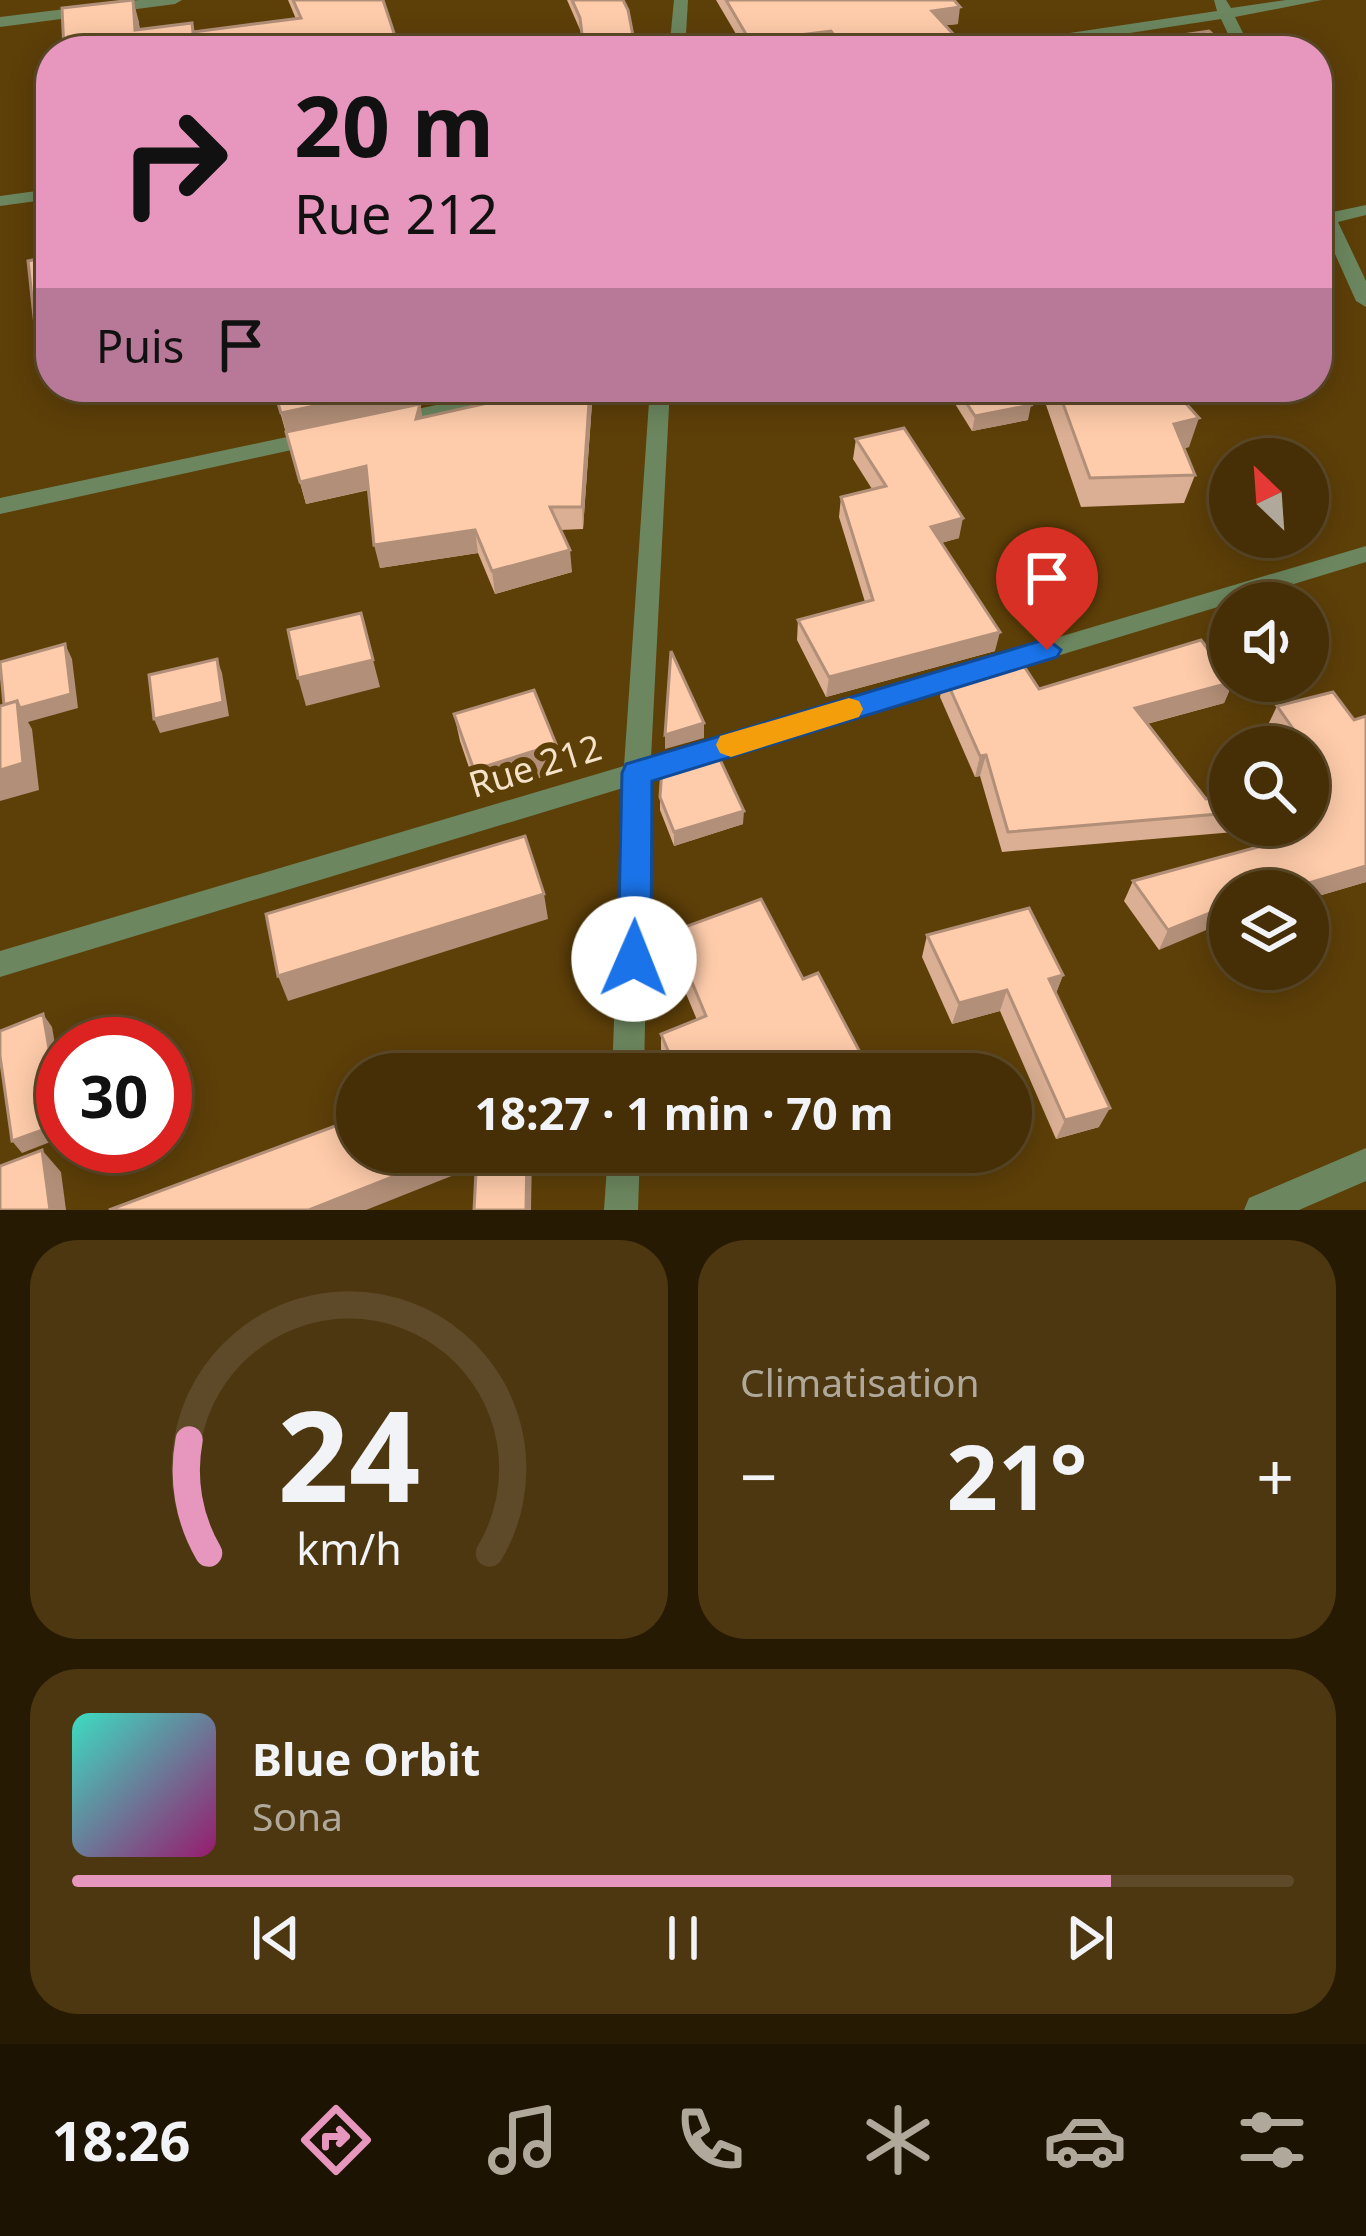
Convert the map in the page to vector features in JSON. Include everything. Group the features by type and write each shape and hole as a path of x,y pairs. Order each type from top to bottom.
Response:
{"street":[{"path":"0,22 175,0"},
{"path":"678,36 682,0"},
{"path":"1064,36 1222,7 1315,0"},
{"path":"1222,7 1236,36"},
{"path":"0,201 36,196"},
{"path":"1332,218 1366,211"},
{"path":"1332,237 1366,301"},
{"path":"0,506 481,402"},
{"path":"629,1053 637,773 659,402"},
{"name":"Rue 212","path":"0,964 1366,554"},
{"path":"1262,1210 1366,1163"},
{"path":"621,1210 623,1173"}],"building":[{"path":"133,0 135,30 192,23 193,32 301,18 293,0 383,0 395,36 63,36 62,8"},
{"path":"572,0 623,0 633,36 582,36"},
{"path":"726,0 954,0 960,7 932,11 955,36 835,36 831,31 747,36"},
{"path":"1209,31 1214,36 1175,36"},
{"path":"36,259 36,335 28,261"},
{"path":"278,402 333,402 281,413"},
{"path":"492,402 589,402 582,507 550,507 570,550 492,571 475,530 374,545 366,466 300,482 286,432 420,404 416,419"},
{"path":"966,402 1031,405 975,416"},
{"path":"1062,402 1185,402 1199,418 1174,424 1195,475 1090,478"},
{"path":"904,428 963,518 931,527 1000,632 829,677 798,620 873,600 841,497 886,486 856,439"},
{"path":"361,613 373,660 298,678 288,630"},
{"path":"1201,640 1209,650 1209,688 1135,708 1209,798 1209,815 1008,832 986,755 980,756 944,675 1016,654 1039,689"},
{"path":"65,644 71,694 20,708 17,701 4,705 0,662"},
{"path":"671,651 704,723 665,735"},
{"path":"217,659 223,702 154,719 149,675"},
{"path":"534,690 556,744 474,770 454,714"},
{"path":"1333,692 1354,720 1366,716 1366,866 1329,877 1329,870 1209,870 1209,913 1168,930 1133,881 1261,846 1329,846 1329,726 1291,726 1277,706 1329,702"},
{"path":"17,701 23,763 0,770 0,706"},
{"path":"716,751 744,811 674,832 660,797 662,767"},
{"path":"525,836 544,894 278,976 266,914"},
{"path":"761,899 803,979 818,973 860,1053 669,1053 661,1034 706,1016 671,932"},
{"path":"1029,908 1063,975 1049,979 1110,1108 1065,1120 1007,990 959,1003 927,935"},
{"path":"43,1014 36,1017 36,1132 12,1141 0,1056 0,1031"},
{"path":"336,1126 336,1173 403,1173 309,1210 109,1210"},
{"path":"36,1152 36,1173 45,1173 50,1210 0,1210 0,1166"},
{"path":"476,1173 527,1173 526,1210 474,1210"}],"slow traffic":[{"path":"731,745 849,709"}],"route":[{"path":"634,959 637,773 1047,650"}]}
